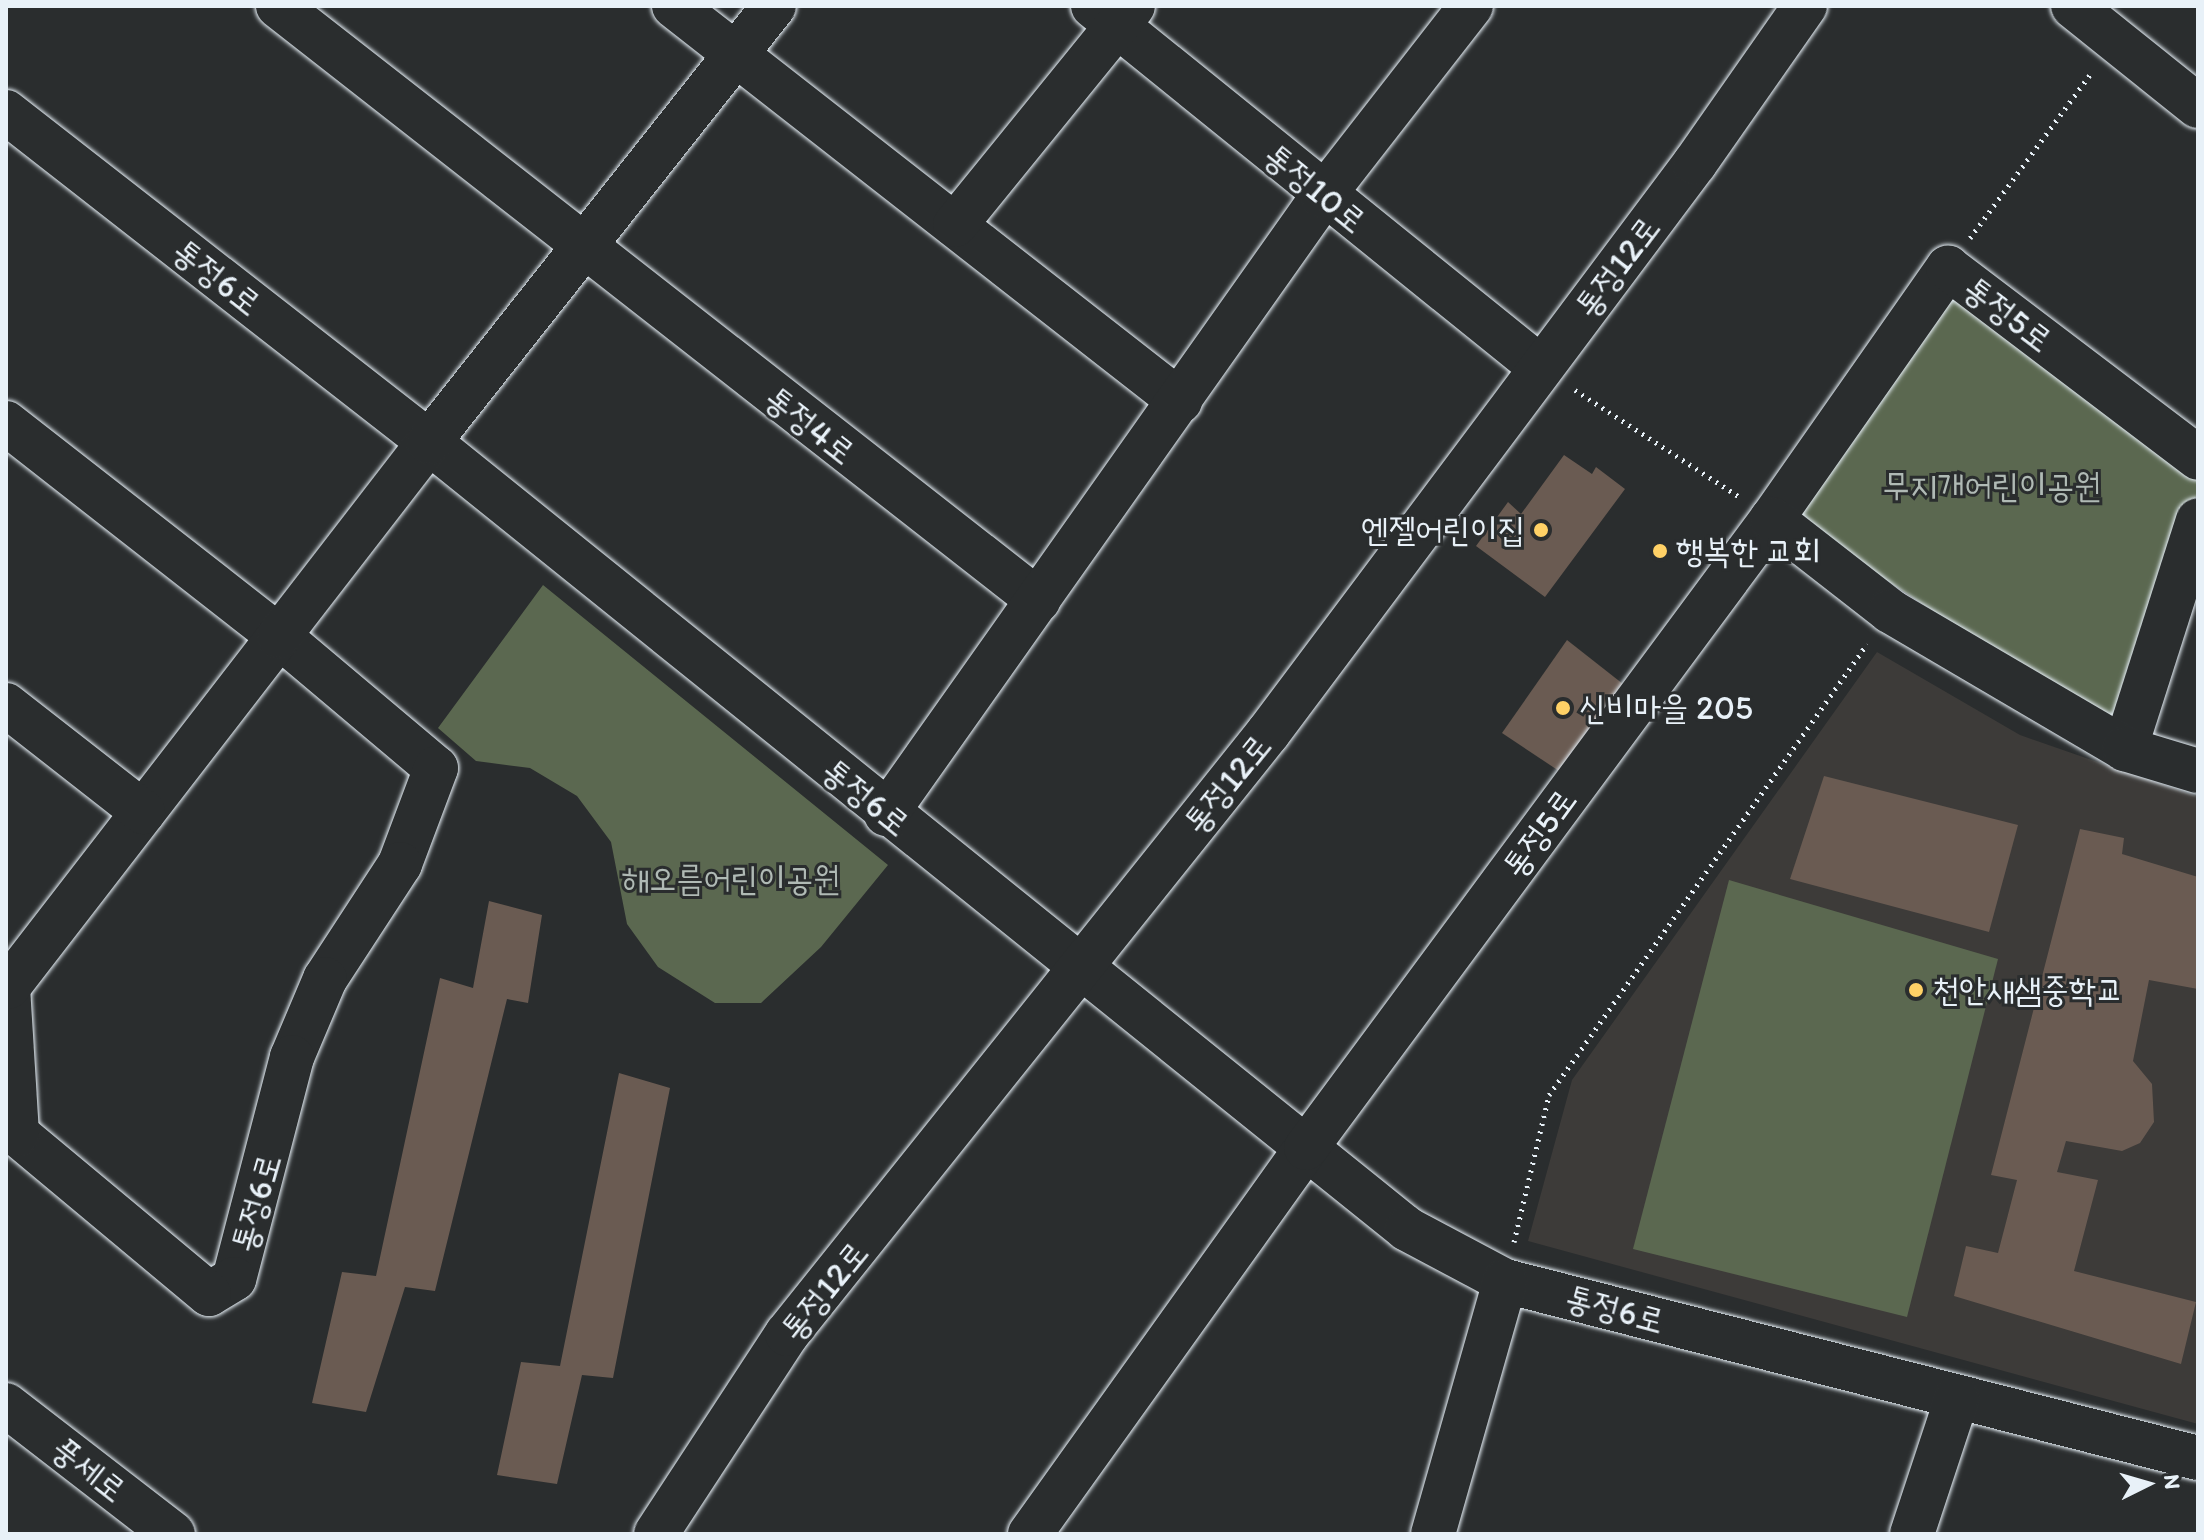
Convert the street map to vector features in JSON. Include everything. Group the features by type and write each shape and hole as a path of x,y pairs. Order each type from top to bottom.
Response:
{"street":[{"path":"278,6 582,249"},
{"path":"674,6 1180,401"},
{"path":"429,442 774,6"},
{"path":"886,814 1323,196 1471,6"},
{"path":"2073,6 2198,106"},
{"path":"955,225 1115,13"},
{"name":"통정10로","path":"1115,13 1323,196 1540,367"},
{"name":"통정12로","path":"656,1534 787,1334 1268,733 1695,163 1785,13"},
{"name":"통정6로","path":"6,112 429,442 1077,968 1407,1229 1505,1281 2198,1458"},
{"name":"통정4로","path":"582,249 1038,600"},
{"name":"통정5로","path":"1306,1148 1772,519 1948,268 2198,458"},
{"name":"통정6로","path":"6,423 279,636 436,768 400,864 325,979 292,1057 234,1279 209,1294 17,1134 8,987 143,812 279,636 429,442"},
{"path":"1772,519 1890,611 2125,749 2198,771"},
{"path":"2125,749 2198,520"},
{"path":"6,705 143,812"},
{"path":"1030,1534 1306,1148"},
{"path":"1433,1534 1505,1281"},
{"path":"1912,1534 1957,1398"},
{"name":"풍세로","path":"6,1405 173,1534"}],"path":[{"path":"1948,268 2115,40"},
{"path":"1540,367 1772,519"},
{"path":"1505,1281 1549,1095 1890,611"}],"shaded area":[{"name":"천안새샘중학교","path":"1877,652 2020,735 2198,797 2198,1424 1528,1241 1572,1080"}],"green space":[{"name":"무지개어린이공원","path":"1953,284 2198,470 2198,490 2119,716 2093,716 1795,520"},
{"name":"해오름어린이공원","path":"543,585 888,865 821,947 761,1003 715,1003 658,967 627,924 611,842 577,796 530,768 476,761 438,728"},
{"path":"1729,880 1998,959 1907,1317 1633,1249"}],"building":[{"name":"엔젤어린이집","path":"1564,455 1592,474 1596,467 1625,489 1545,597 1476,546 1508,502 1521,514"},
{"name":"신비마을 205","path":"1567,640 1623,684 1565,775 1502,733"},
{"path":"1824,776 2018,825 1989,932 1790,879"},
{"path":"2080,829 2124,838 2122,854 2198,877 2198,989 2149,980 2133,1061 2152,1084 2154,1122 2140,1143 2122,1151 2066,1141 2057,1172 2098,1180 2074,1271 2196,1302 2181,1364 1954,1296 1966,1246 1998,1253 2017,1180 1991,1175"},
{"path":"489,901 542,915 528,1003 507,999 435,1291 405,1287 366,1412 312,1403 342,1272 376,1276 440,978 473,988"},
{"path":"619,1073 670,1088 613,1378 582,1375 557,1484 497,1475 521,1362 560,1366"}],"place":[{"name":"엔젤어린이집","path":"1541,530"},
{"name":"행복한 교회","path":"1660,551"},
{"name":"신비마을 205","path":"1563,708"},
{"name":"천안새샘중학교","path":"1916,990"}]}
